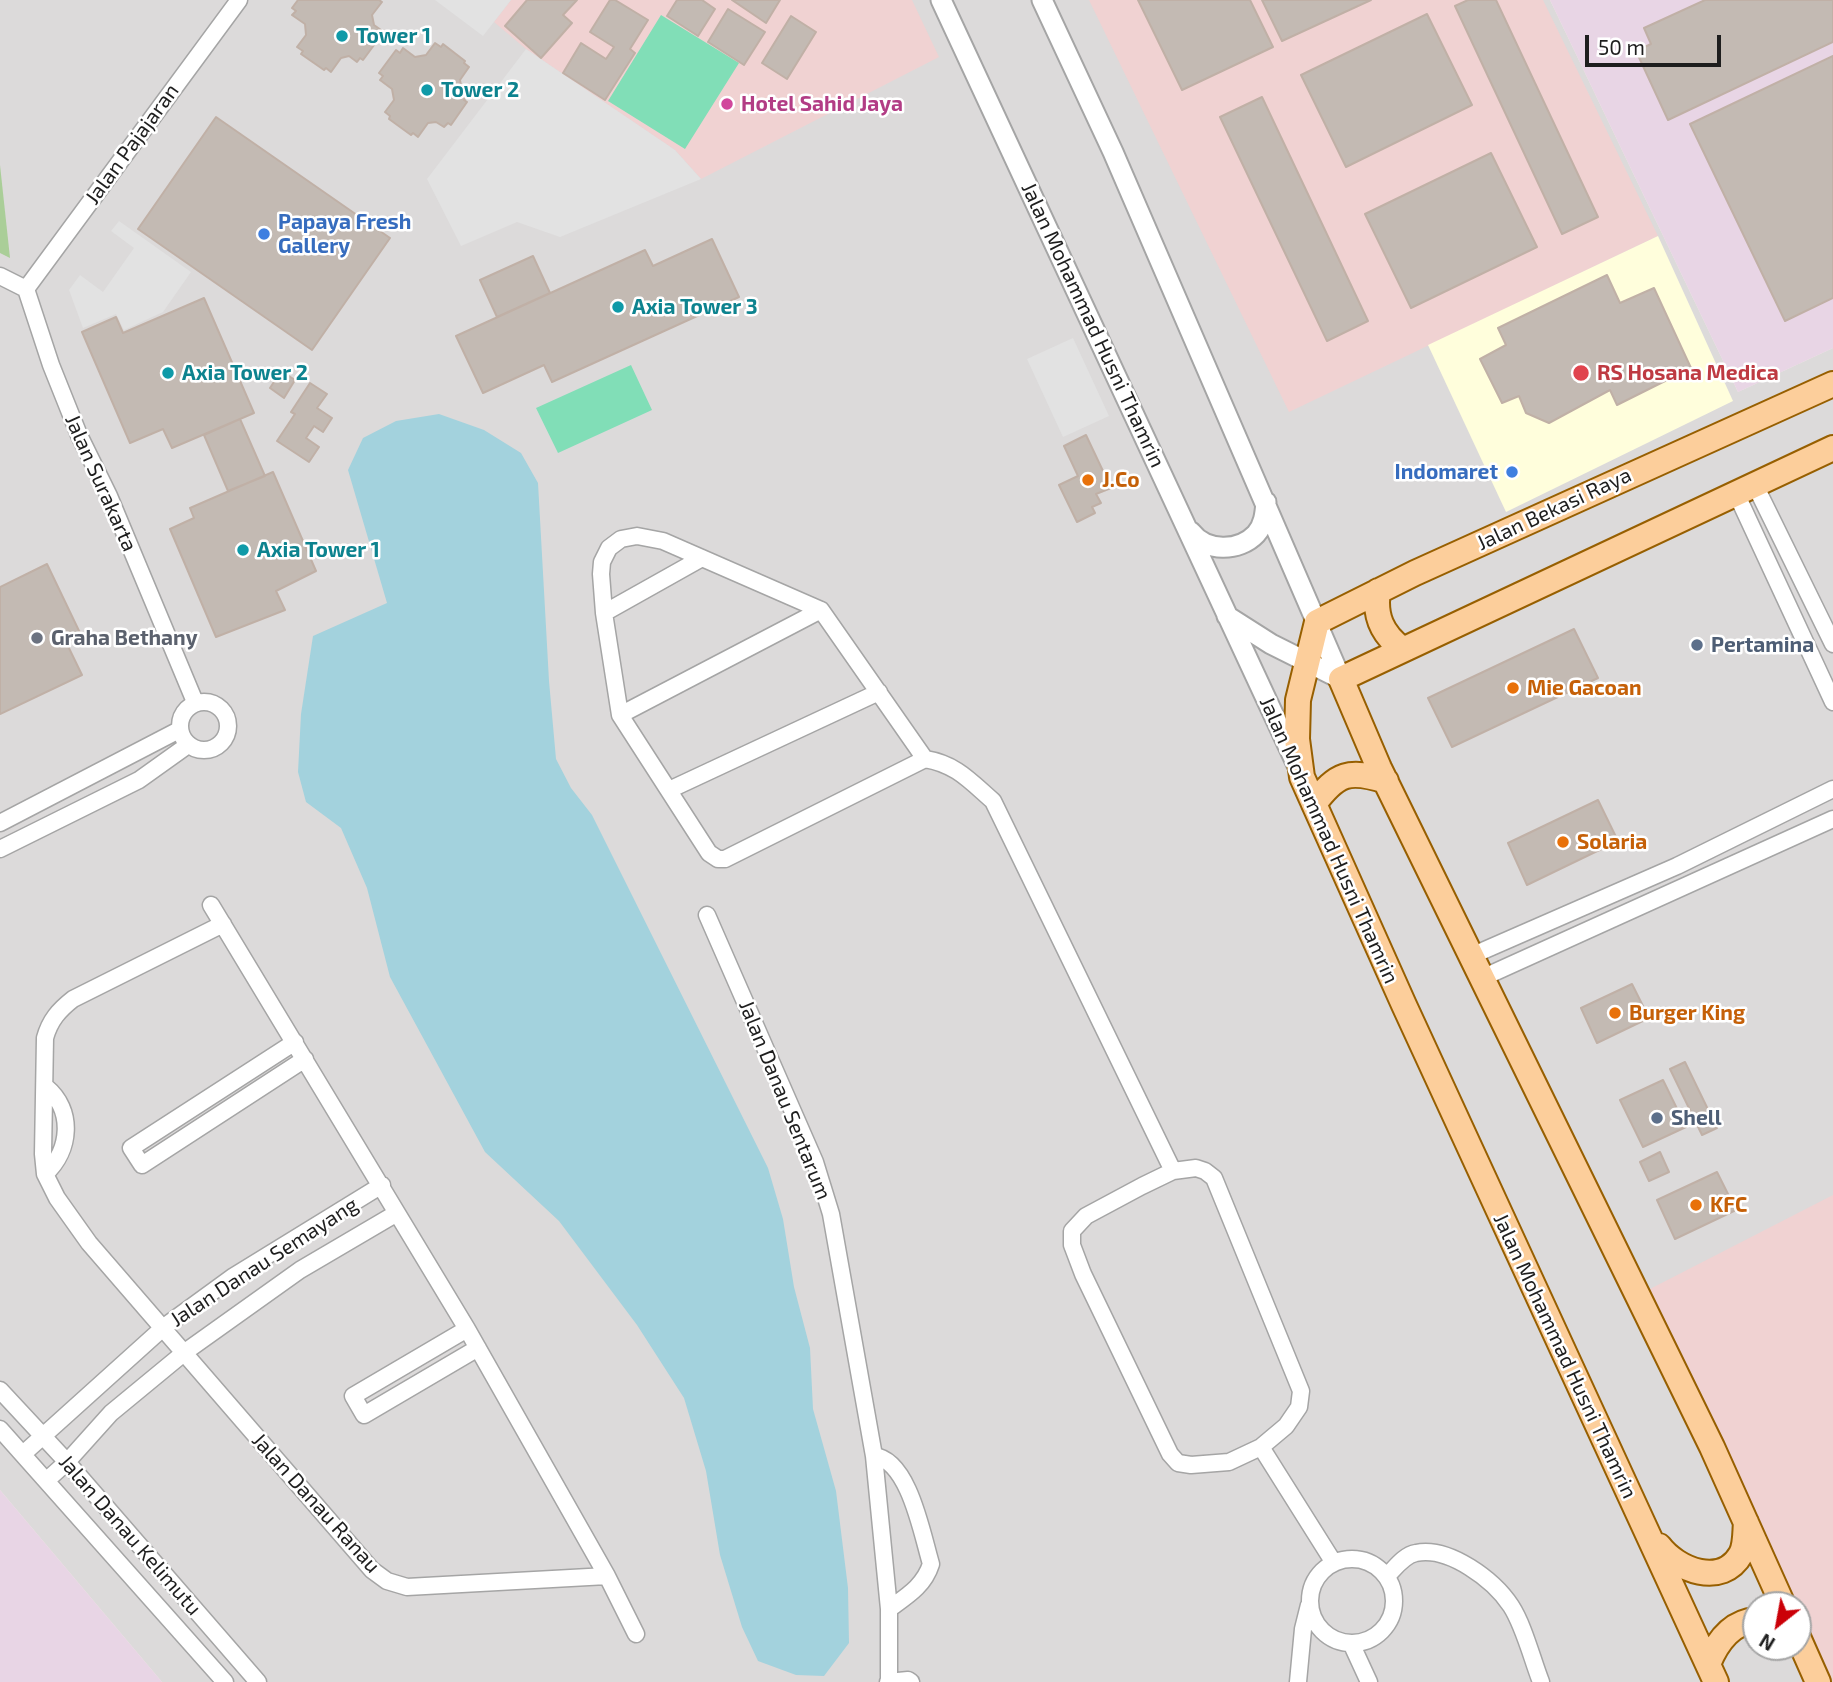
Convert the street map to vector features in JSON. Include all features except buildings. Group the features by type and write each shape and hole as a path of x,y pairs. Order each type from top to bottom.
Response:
{"main road":[{"name":"Jalan Bekasi Raya","path":"1317,622 1378,591 1833,384"},
{"path":"1777,1591 1712,1447 1476,967 1386,780 1341,679 1833,448"},
{"path":"1378,591 1378,617 1391,641 1402,649"},
{"path":"1302,777 1297,726 1298,701 1317,622"},
{"path":"1314,804 1328,785 1348,774 1363,774 1386,780"},
{"name":"Jalan Mohammad Husni Thamrin","path":"1302,777 1409,1018 1712,1673"},
{"path":"1646,1530 1667,1557 1679,1565 1693,1571 1711,1573 1730,1568 1742,1553 1746,1521"},
{"path":"1712,1673 1715,1648 1735,1626 1742,1624"},
{"path":"1809,1661 1818,1682"}],"street":[{"name":"Jalan Pajajaran","path":"26,289 239,0"},
{"name":"Jalan Mohammad Husni Thamrin","path":"941,0 1302,777"},
{"path":"1042,0 1113,152 1341,679"},
{"path":"0,276 26,289"},
{"name":"Jalan Surakarta","path":"26,289 51,365 79,435 109,496 195,702"},
{"path":"1745,489 1833,644"},
{"path":"1745,489 1762,555 1833,702"},
{"path":"1185,523 1195,537 1209,545 1226,548 1242,544 1256,534 1264,519 1266,502"},
{"path":"925,759 821,610 663,541 636,536 621,539 609,548 602,562 601,574 604,613 620,715 709,853 718,859 725,859 925,759 943,762 964,776 993,801 1174,1171"},
{"path":"604,613 702,558"},
{"path":"620,715 821,610"},
{"path":"1227,616 1271,644 1341,679"},
{"path":"668,790 880,692"},
{"path":"195,702 213,702 226,713 229,730 221,745 204,751 188,745 179,730 182,713 195,702"},
{"path":"0,822 179,730"},
{"path":"0,849 139,780 188,745"},
{"path":"1476,967 1833,789"},
{"path":"1476,967 1763,852 1833,819"},
{"path":"1751,830 1763,852"},
{"path":"211,905 467,1329 607,1576 636,1634"},
{"name":"Jalan Danau Sentarum","path":"707,915 815,1162 831,1214 874,1456 889,1609 888,1682"},
{"path":"164,1327 89,1243 57,1198 45,1174 54,1165 62,1148 66,1115 54,1094 46,1087 45,1038 48,1025 58,1011 73,999 223,924"},
{"path":"295,1042 131,1148 142,1164 305,1059"},
{"path":"1196,1168 1214,1178 1301,1391 1299,1407 1286,1426 1261,1447 1229,1462 1191,1465 1178,1463 1170,1454 1083,1274 1072,1245 1072,1231 1086,1216 1174,1171 1196,1168"},
{"name":"Jalan Danau Semayang","path":"23,1454 164,1327 234,1276 382,1185"},
{"name":"Jalan Danau Semayang","path":"47,1479 111,1413 185,1352 300,1270 397,1213"},
{"name":"Jalan Danau Ranau","path":"164,1327 372,1570 387,1581 407,1587 607,1576"},
{"path":"467,1329 353,1396 364,1415 478,1348"},
{"name":"Jalan Danau Kelimutu","path":"0,1390 258,1682"},
{"name":"Jalan Danau Kelimutu","path":"0,1429 225,1682"},
{"path":"1261,1447 1334,1563"},
{"path":"874,1456 885,1460 901,1476 932,1564 920,1586 889,1609"},
{"path":"1387,1576 1402,1560 1414,1553 1454,1558 1470,1568 1501,1592 1513,1609 1541,1682"},
{"path":"1298,1682 1303,1629 1313,1586 1321,1572 1334,1563 1348,1559 1363,1560 1376,1566 1387,1576 1393,1590 1394,1606 1390,1621 1380,1633 1366,1641 1350,1643 1335,1640 1322,1630 1313,1617 1310,1601"},
{"path":"1350,1643 1369,1682"},
{"path":"888,1682 911,1682"}],"shaded area":[{"path":"0,0 1550,0 1738,392 1833,348 1833,1682 162,1682 0,1490"},
{"path":"435,0 511,0 483,36"},
{"name":"Hotel Sahid Jaya","path":"511,0 912,0 939,57 701,179 675,150 526,49 494,22"},
{"path":"1089,0 1543,0 1658,236 1289,412"},
{"path":"1550,0 1833,0 1833,348 1738,392"},
{"path":"526,49 675,150 701,179 560,237 517,222 461,246 427,179"},
{"path":"119,221 191,272 163,312 124,330 116,314 83,328 69,290 80,275 103,292 134,248 111,231"},
{"name":"RS Hosana Medica","path":"1658,236 1733,401 1506,512 1428,345"},
{"path":"1073,338 1109,416 1063,437 1027,359"},
{"path":"1833,1195 1833,1682 1830,1682 1812,1643 1812,1591 1788,1591 1648,1290"},
{"path":"0,1490 162,1682 0,1682"}],"green space":[{"path":"661,15 739,63 685,149 608,101"},
{"path":"0,165 10,258 0,253"},
{"path":"631,365 652,410 558,453 536,408"}],"water":[{"path":"439,414 484,430 521,453 538,483 556,759 571,788 592,815 768,1168 783,1219 794,1287 810,1348 813,1409 836,1491 848,1588 849,1643 824,1676 796,1675 758,1661 742,1627 720,1555 706,1471 684,1398 637,1325 559,1221 485,1152 390,977 367,888 341,828 306,802 298,772 301,714 313,636 387,603 348,470 363,438 396,421"}],"place":[{"name":"Tower 1","path":"342,36"},
{"name":"Tower 2","path":"427,90"},
{"name":"Hotel Sahid Jaya","path":"727,104"},
{"name":"Papaya Fresh Gallery","path":"264,234"},
{"name":"Axia Tower 3","path":"618,307"},
{"name":"Axia Tower 2","path":"168,373"},
{"name":"RS Hosana Medica","path":"1581,373"},
{"name":"Indomaret","path":"1512,472"},
{"name":"J.Co","path":"1088,480"},
{"name":"Axia Tower 1","path":"243,550"},
{"name":"Graha Bethany","path":"37,638"},
{"name":"Pertamina","path":"1697,645"},
{"name":"Mie Gacoan","path":"1513,688"},
{"name":"Solaria","path":"1563,842"},
{"name":"Burger King","path":"1615,1013"},
{"name":"Shell","path":"1657,1118"},
{"name":"KFC","path":"1696,1205"}]}
